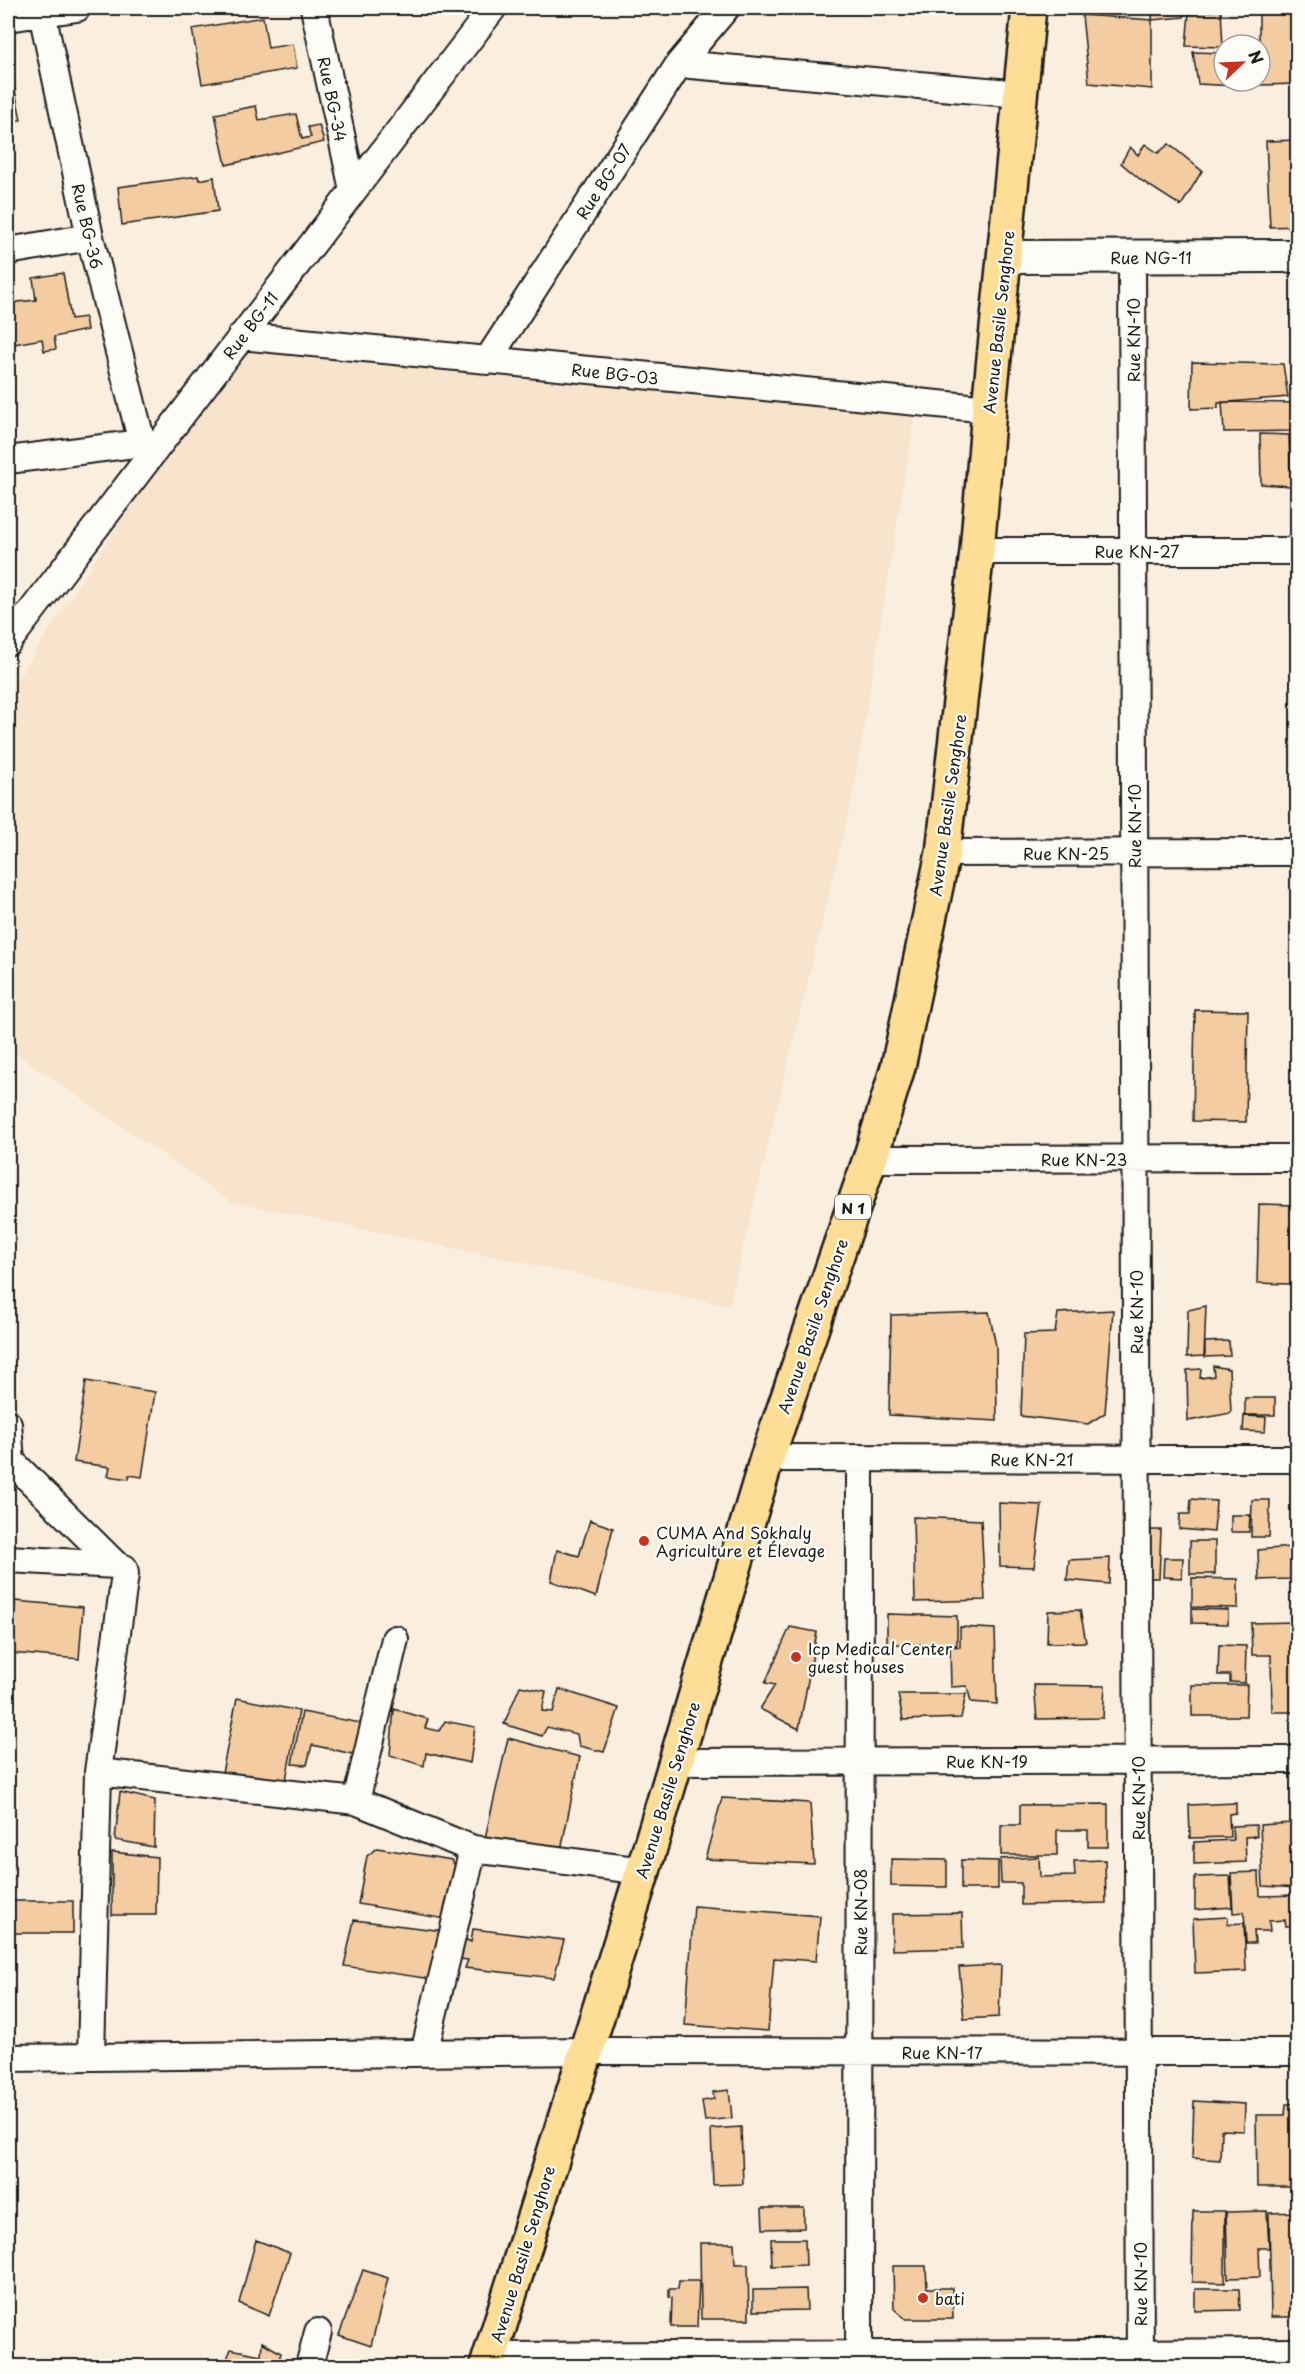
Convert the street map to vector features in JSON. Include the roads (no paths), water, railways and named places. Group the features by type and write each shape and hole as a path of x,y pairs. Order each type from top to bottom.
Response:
{"highway":[{"name":"Avenue Basile Senghore","path":"489,2361 643,1871 767,1458 870,1159 898,1067 943,853 977,551 1029,8"}],"street":[{"path":"8,18 41,10 77,8"},
{"name":"Rue BG-34","path":"314,8 352,190"},
{"name":"Rue BG-11","path":"8,642 146,449 241,336 493,8"},
{"name":"Rue BG-07","path":"487,360 679,64 726,8"},
{"name":"Rue BG-36","path":"41,10 90,237 146,449"},
{"path":"679,64 1021,94"},
{"path":"8,251 90,237"},
{"name":"Rue NG-11","path":"1004,257 1298,256"},
{"name":"Rue KN-10","path":"1132,258 1140,2360"},
{"name":"Rue BG-03","path":"241,336 989,409"},
{"path":"8,460 146,449"},
{"name":"Rue KN-27","path":"977,551 1298,551"},
{"name":"Rue KN-25","path":"943,853 1298,852"},
{"name":"Rue KN-23","path":"870,1159 1298,1158"},
{"path":"8,1424 11,1461 116,1565"},
{"name":"Rue KN-21","path":"767,1458 1298,1459"},
{"name":"Rue KN-08","path":"860,1458 860,2360"},
{"path":"8,1559 116,1565 124,1568 98,1772 91,2056"},
{"path":"356,1801 395,1640"},
{"name":"Rue KN-19","path":"676,1762 1298,1760"},
{"path":"98,1772 356,1801 473,1849 643,1871"},
{"path":"423,2054 473,1849"},
{"name":"Rue KN-17","path":"8,2058 586,2051 1298,2052"},
{"path":"309,2367 318,2332"},
{"path":"489,2361 1140,2360 1298,2352"}],"place":[{"name":"CUMA And Sokhaly Agriculture et Élevage","path":"644,1541"},
{"name":"Icp Medical Center guest houses","path":"796,1657"},
{"name":"bati","path":"923,2298"}]}
